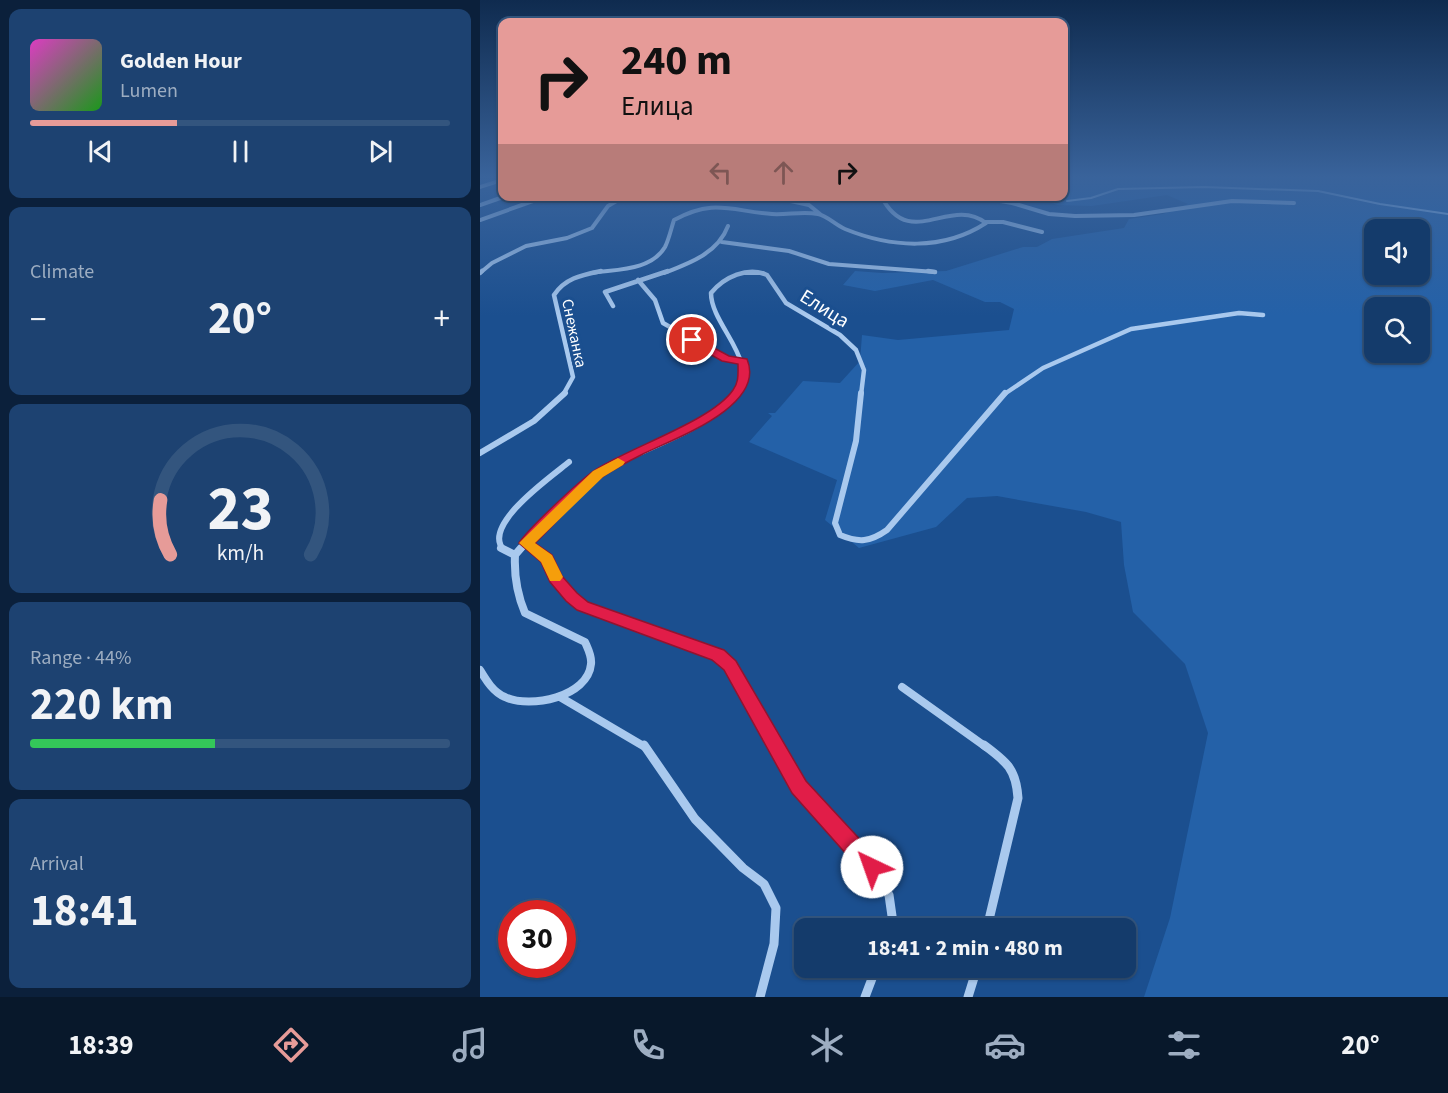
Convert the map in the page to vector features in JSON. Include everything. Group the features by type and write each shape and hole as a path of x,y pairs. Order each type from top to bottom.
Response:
{"street":[{"path":"480,273 492,263 526,246 567,238 592,228 596,223"},
{"name":"Снежанка","path":"480,453 527,426 556,402 570,386 573,377 554,295 562,284 585,275 638,264 655,258 669,238 673,223"},
{"name":"Снежанка","path":"831,223 856,233 891,242 920,244 948,242 965,236 986,223"},
{"path":"1005,223 1042,232"},
{"path":"613,306 605,292 677,268 722,242 728,232 728,226"},
{"path":"722,242 789,251 829,264 935,272"},
{"name":"Елица","path":"743,362 715,315 711,296 715,286 740,274 761,273 771,277 784,302 838,334 856,349 863,360 864,370 856,441 836,523 840,535 872,542 887,530 1001,396 1043,368 1131,329 1239,314 1263,315"},
{"path":"480,670 488,684 507,699 532,704 560,697 580,684 590,670 591,657 585,642 525,614 517,596 513,573 514,555 598,474 635,452 695,425 732,400 740,389 744,378 743,362 726,359 663,322 655,300 638,280"},
{"path":"514,555 500,548 494,537 494,528 506,513 569,462"},
{"path":"526,543 547,559 555,578 571,597 583,606 718,655 730,665 799,787 872,867 889,895 892,918"},
{"path":"902,687 1007,762 1017,781 1018,798 989,918"},
{"path":"560,697 642,744 695,819 743,868 764,884 776,908 774,944 760,997"},
{"path":"865,997 872,978"},
{"path":"968,997 974,978"}],"shaded area":[{"path":"1127,223 1364,223 1364,285 1430,285 1430,223 1448,223 1448,997 1144,997 1170,918 1208,733 1185,664 1133,612 1124,565 1121,522 1086,512 997,496 967,498 936,527 859,548 825,520 837,480 749,442 772,416 768,413 775,413 803,381 840,383 860,361 862,335 898,340 1009,330 1014,309 1000,302 985,302 933,280 875,291 843,285 855,271 882,273 946,271 1023,247 1037,247 1052,239 1124,228"}],"slow traffic":[{"path":"555,577 547,559 526,543 598,474 618,462"}],"route":[{"path":"692,340 726,359 743,362 744,378 732,400 695,425 635,452 598,474 526,543 547,559 555,578 571,597 583,606 718,655 730,665 799,787 872,867"}]}
